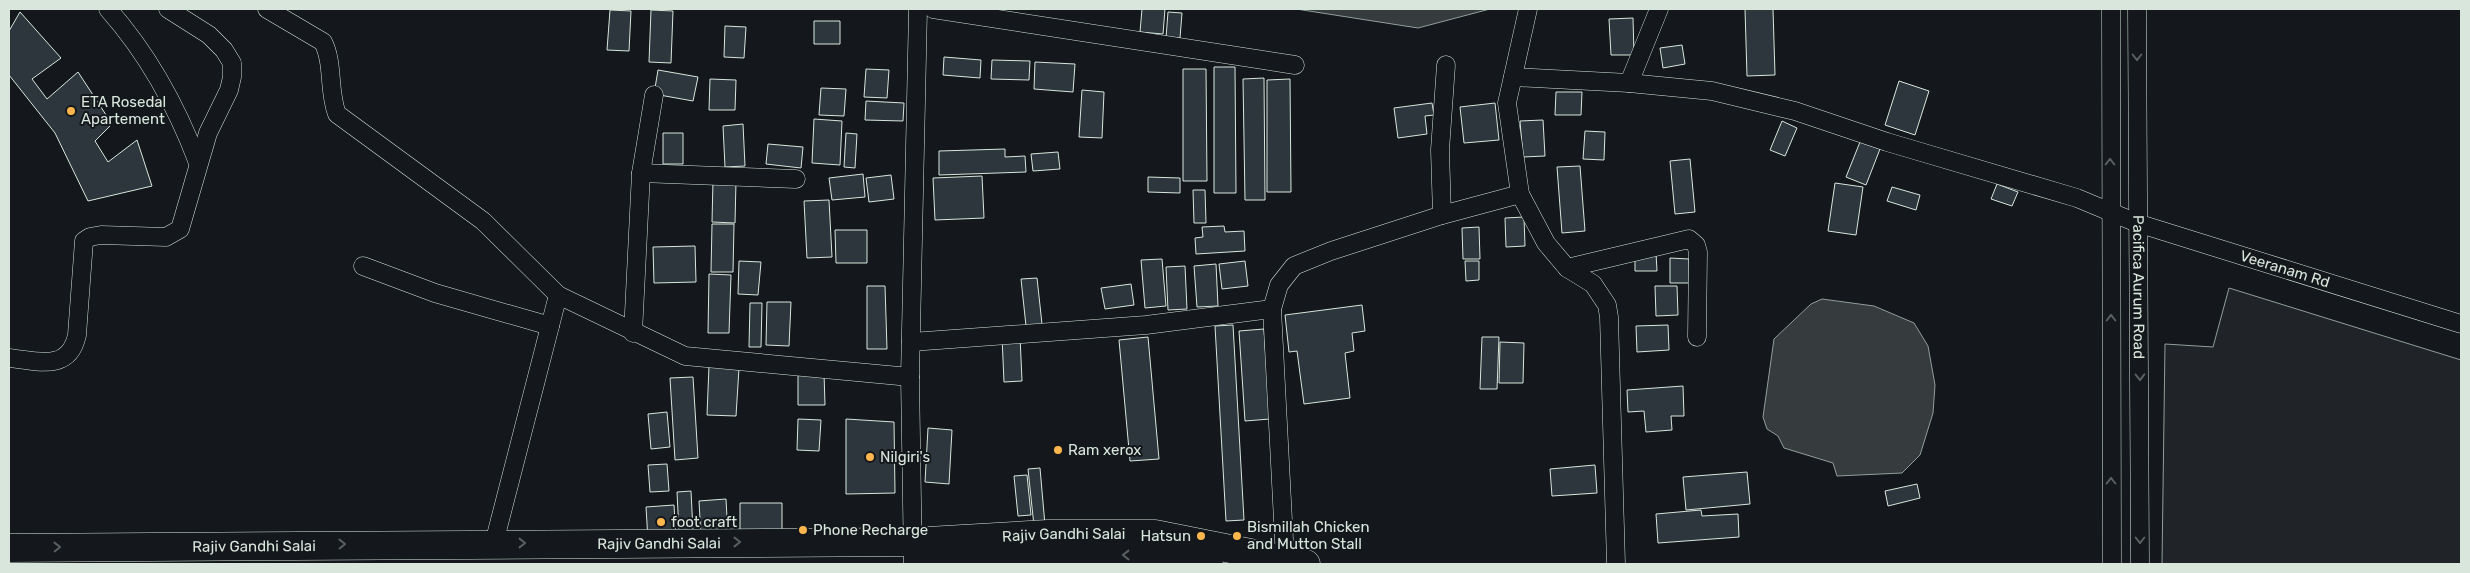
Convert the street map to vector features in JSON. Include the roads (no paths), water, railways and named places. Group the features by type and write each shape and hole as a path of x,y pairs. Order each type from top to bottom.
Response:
{"main road":[{"name":"Rajiv Gandhi Salai","path":"9,548 494,543 912,553 1048,534 1155,534 1296,562"},
{"name":"Rajiv Gandhi Salai","path":"932,564 1042,555 1151,556 1209,564"}],"street":[{"path":"108,9 153,65 180,119 198,163"},
{"path":"9,358 46,362 68,357 74,349 77,335 84,242 90,237 101,235 155,238 174,234 180,229 208,133 229,90 232,77 232,63 224,50 209,35 168,9"},
{"path":"267,9 323,42 327,50 333,102 337,114 483,221 558,295 633,333 685,356 910,376"},
{"path":"912,553 910,376 918,9"},
{"path":"933,9 1295,66"},
{"path":"1528,9 1507,103 1520,194 1546,243 1567,268 1593,284 1607,306 1610,317 1616,564"},
{"path":"1629,83 1659,9"},
{"name":"Pacifica Aurum Road","path":"2111,9 2112,564"},
{"name":"Pacifica Aurum Road","path":"2137,9 2140,564"},
{"path":"1442,216 1440,150 1446,65"},
{"name":"Veeranam Rd","path":"1512,77 1629,83 1712,91 1795,111 1887,142 2077,198 2138,223 2461,324"},
{"path":"633,333 641,173 654,95"},
{"path":"641,173 796,179"},
{"path":"1296,562 1272,309 1279,285 1294,266 1331,251 1520,194"},
{"path":"1567,268 1689,239 1696,245 1698,252 1697,336"},
{"path":"364,266 435,293 550,326"},
{"path":"494,543 558,295"},
{"path":"912,342 1146,325 1272,309"}],"place":[{"name":"ETA Rosedal Apartement","path":"71,111"},
{"name":"Ram xerox","path":"1058,450"},
{"name":"Nilgiri's","path":"870,457"},
{"name":"foot craft","path":"661,522"},
{"name":"Phone Recharge","path":"803,530"},
{"name":"Hatsun","path":"1201,536"},
{"name":"Bismillah Chicken and Mutton Stall","path":"1237,536"}]}
